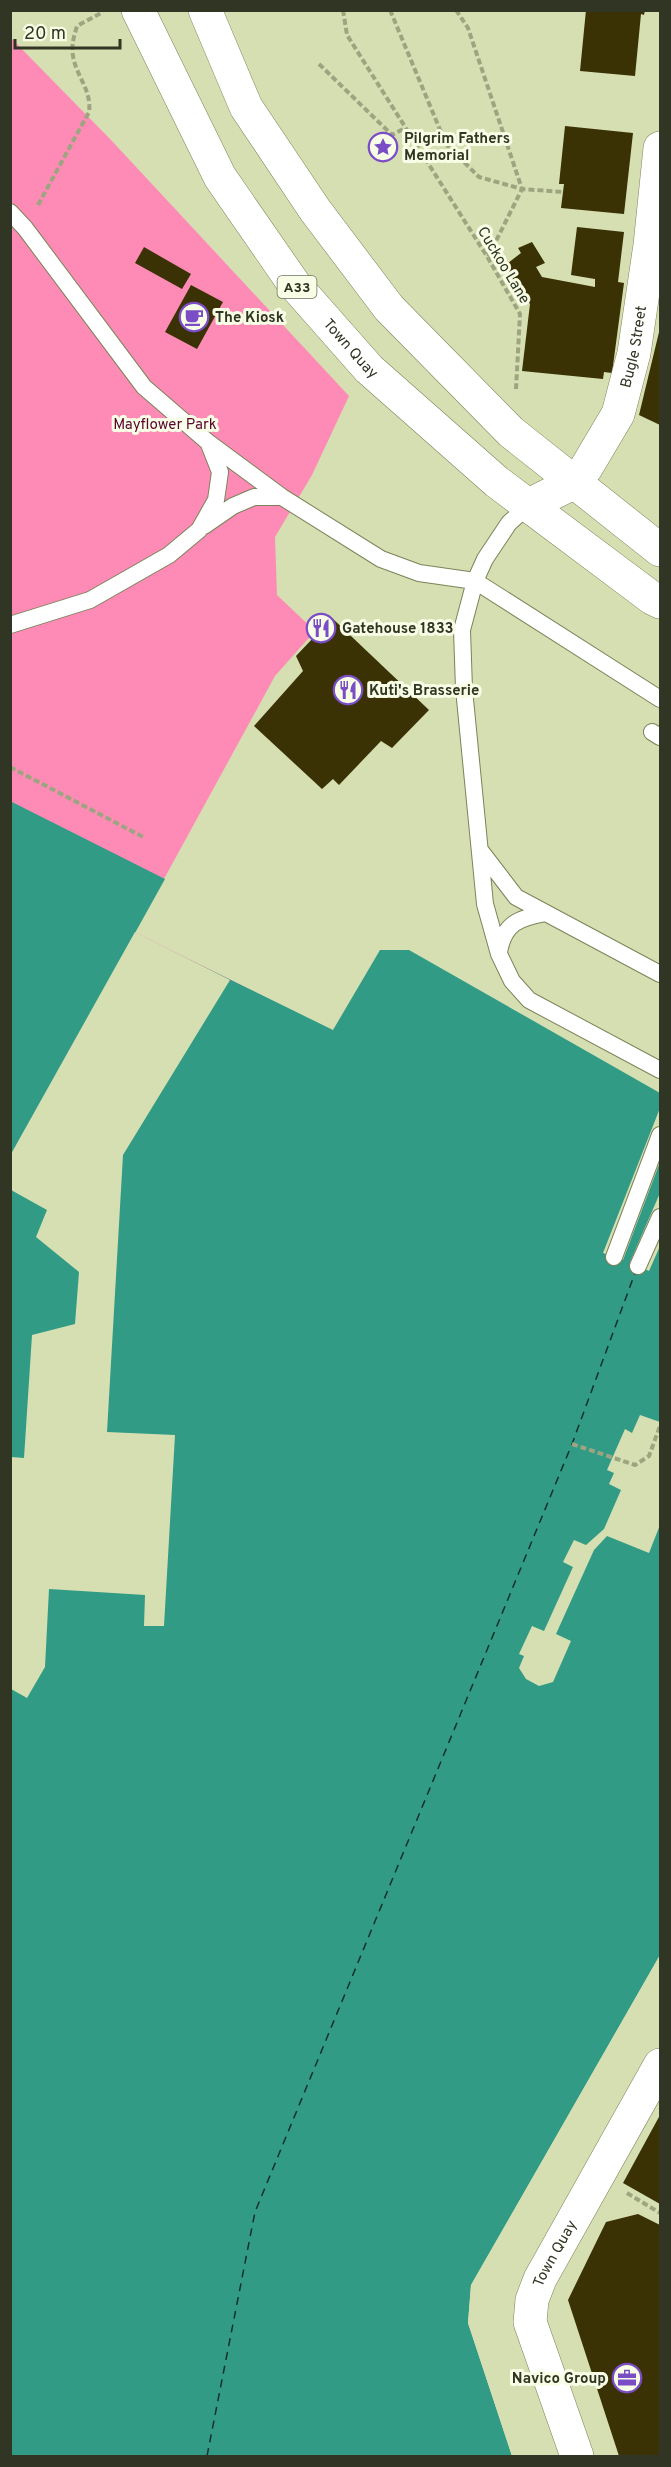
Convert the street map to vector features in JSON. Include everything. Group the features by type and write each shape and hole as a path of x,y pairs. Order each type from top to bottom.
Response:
{"main road":[{"name":"Town Quay","path":"138,10 220,177 294,284 369,369 455,447 660,602"},
{"path":"205,10 246,106 315,210 389,308 511,432 660,550"},
{"name":"Bugle Street","path":"529,505 573,483 586,468 618,414 634,353 650,245 660,148"},
{"name":"Town Quay","path":"577,2457 530,2322 532,2300 540,2278 660,2065"}],"lane":[{"path":"10,212 25,228 144,387 209,443 282,496 381,559 418,573 476,581 660,699"},
{"path":"199,530 216,500 220,472 209,443"},
{"path":"10,626 90,600 169,555 233,506 254,496 282,496"},
{"path":"529,505 509,523 497,540 476,581 462,630 464,689 485,904 499,954 512,981 529,1000 660,1070"},
{"path":"479,849 516,897 660,974"},
{"path":"499,954 501,938 515,922 528,916 546,913"},
{"path":"614,1257 660,1135"},
{"path":"638,1266 660,1217"}],"path":[{"path":"25,228 89,112 91,100 73,56 73,40 77,26 107,10"},
{"name":"Cuckoo Lane","path":"343,10 347,35 488,258 520,314 518,371 511,432"},
{"path":"390,10 446,144 479,177 522,189 563,192"},
{"path":"456,10 468,28 522,189 488,258"},
{"path":"320,64 393,135 405,128"},
{"path":"10,767 146,838"},
{"path":"572,1444 635,1465 649,1456 660,1426"},
{"path":"625,2192 660,2213"}],"green space":[{"name":"Mayflower Park","path":"10,37 111,140 349,396 312,475 275,537 277,595 315,631 275,676 135,932 333,1031 10,1568"}],"water":[{"path":"10,801 165,879 135,933 333,1030 380,950 409,950 660,1093 660,1955 471,2285 468,2323 512,2456 11,2456"}],"pier":[{"path":"135,932 230,980 123,1155 107,1432 175,1435 164,1626 144,1626 145,1595 49,1589 45,1667 27,1698 11,1689 11,1457 24,1458 32,1335 75,1324 79,1272 36,1237 47,1210 11,1190 11,1154"},
{"path":"660,1108 660,1162 623,1260 603,1253"},
{"path":"660,1193 660,1246 649,1271 630,1262"},
{"path":"640,1415 660,1422 660,1525 649,1553 607,1536 594,1550 556,1634 571,1641 553,1682 539,1686 526,1679 519,1668 524,1656 519,1654 532,1626 544,1631 573,1567 563,1562 574,1540 586,1545 604,1529 621,1490 609,1484 614,1473 607,1470 625,1429 632,1433"},
{"path":"660,1955 660,1961 474,2286 471,2322 515,2456 512,2456 468,2323 471,2285"}],"building":[{"path":"586,10 645,10 644,15 641,14 635,76 580,71"},
{"path":"565,126 633,133 624,214 561,208 564,184 559,184"},
{"path":"577,227 624,232 618,282 624,283 612,373 604,372 603,379 522,371 530,304 504,266 521,253 518,248 532,242 545,263 536,267 542,277 595,287 595,279 571,275"},
{"path":"144,247 191,274 182,289 135,263"},
{"name":"The Kiosk","path":"191,285 223,302 197,349 165,332"},
{"path":"660,328 660,425 639,415"},
{"name":"Kuti's Brasserie","path":"332,618 429,710 392,748 381,741 339,785 333,779 322,789 254,726 303,671 296,656"},
{"path":"660,2115 660,2204 623,2183"},
{"name":"Navico Group","path":"638,2214 660,2225 660,2456 619,2456 568,2300 606,2222"}],"ferry route":[{"path":"207,2456 255,2212 572,1444 635,1273"}],"place":[{"name":"Pilgrim Fathers Memorial","path":"383,147"},
{"name":"The Kiosk","path":"194,317"},
{"name":"Gatehouse 1833","path":"321,628"},
{"name":"Kuti's Brasserie","path":"348,690"},
{"name":"Navico Group","path":"627,2378"}]}
